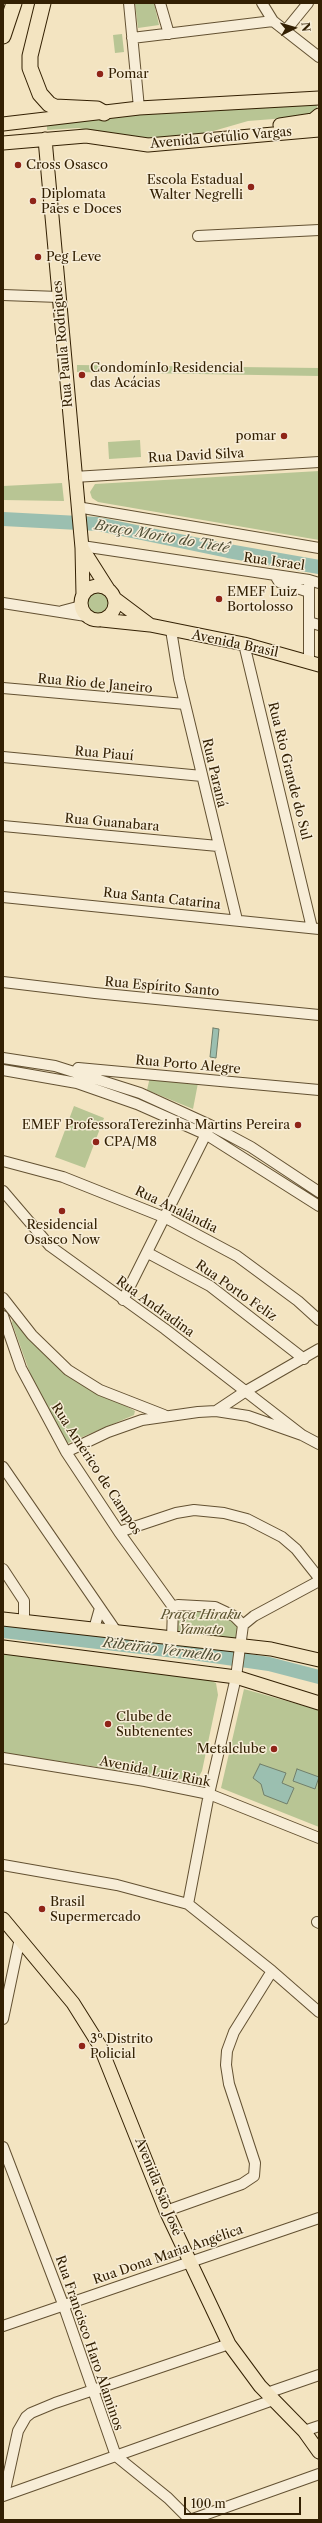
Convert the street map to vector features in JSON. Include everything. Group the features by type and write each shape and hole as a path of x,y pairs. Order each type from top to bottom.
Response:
{"highway":[{"path":"3,36 14,3"},
{"path":"43,3 30,56 30,68 40,94 49,104 55,107 97,109 104,113"}],"main road":[{"path":"3,124 139,108 319,98"},
{"path":"216,139 230,132 307,121 319,115"},
{"name":"Avenida Getúlio Vargas","path":"3,143 86,136 148,145 319,130"},
{"name":"Rua Paula Rodrigues","path":"45,139 74,477 82,544 83,605"},
{"name":"Rua Paula Rodrigues","path":"82,544 111,593"},
{"path":"102,586 111,593 114,609 112,614 102,620 91,619 83,605 91,587 102,586"},
{"name":"Avenida Brasil","path":"111,593 150,625"},
{"name":"Avenida Brasil","path":"102,620 150,625 244,644 314,663"},
{"path":"3,1619 271,1649 319,1660"},
{"path":"3,1647 236,1677 319,1703"},
{"name":"Avenida São José","path":"3,1918 73,2003 100,2046 166,2212 229,2344 270,2397 304,2431 319,2452"}],"street":[{"path":"129,3 139,108"},
{"path":"160,3 169,34"},
{"path":"262,3 274,21 319,57"},
{"path":"286,30 308,3"},
{"path":"132,38 274,21"},
{"path":"198,236 319,230"},
{"path":"3,296 59,297"},
{"name":"Rua David Silva","path":"74,477 319,462"},
{"path":"78,511 319,548"},
{"name":"Rua Israel","path":"82,544 309,580 319,583"},
{"path":"275,575 279,582 309,592"},
{"path":"309,580 309,622 314,663"},
{"path":"3,603 58,612 83,605"},
{"path":"309,622 319,625"},
{"name":"Rua Paraná","path":"171,630 185,704 237,920"},
{"name":"Rua Rio Grande do Sul","path":"244,644 316,929"},
{"name":"Rua Rio de Janeiro","path":"3,688 185,704"},
{"name":"Rua Piauí","path":"3,757 202,776"},
{"name":"Rua Guanabara","path":"3,826 218,846"},
{"name":"Rua Santa Catarina","path":"3,897 316,929"},
{"name":"Rua Espírito Santo","path":"3,982 95,993 319,1015"},
{"path":"3,1058 55,1066 134,1091 208,1130 319,1206"},
{"name":"Rua Porto Alegre","path":"55,1066 319,1090"},
{"path":"3,1070 52,1078 106,1092 208,1130 251,1147 319,1192"},
{"path":"123,1300 166,1218 208,1130"},
{"name":"Rua Analândia","path":"3,1161 63,1178 166,1218 237,1256 298,1300 319,1320"},
{"name":"Rua Andradina","path":"3,1191 50,1246 246,1390 302,1435"},
{"name":"Rua Porto Feliz","path":"148,1253 210,1286 304,1359"},
{"path":"3,1298 32,1335 68,1370 100,1390 164,1415"},
{"name":"Rua Américo de Campos","path":"3,1316 21,1368 66,1452 119,1532 173,1606"},
{"path":"216,1411 246,1390 304,1359 319,1349"},
{"path":"66,1452 120,1427 164,1415 216,1411 248,1416 302,1435 319,1444"},
{"path":"3,1467 116,1631"},
{"path":"119,1532 176,1513 209,1510 224,1513 246,1519 282,1537 296,1549 319,1578"},
{"path":"3,1569 24,1601 24,1621"},
{"path":"188,1904 209,1794 236,1677 243,1625 254,1616 319,1581"},
{"path":"172,1639 173,1606 188,1604 215,1607 234,1616 243,1625"},
{"path":"94,1629 100,1608"},
{"name":"Avenida Luiz Rink","path":"3,1758 145,1781 209,1794 319,1838"},
{"path":"3,1865 117,1885 188,1904 272,1971 319,2012"},
{"path":"3,2020 20,1938"},
{"path":"166,2212 242,2184 254,2176 255,2163 228,2084 226,2065 227,2051 234,2032 272,1971"},
{"name":"Rua Francisco Haro Alaminos","path":"3,2146 63,2304 116,2456"},
{"name":"Rua Dona Maria Angélica","path":"3,2326 63,2304 319,2218"},
{"path":"229,2344 55,2403 26,2417 18,2432 6,2476 3,2494 116,2456 270,2397 319,2375"},
{"path":"304,2431 319,2426"},
{"path":"116,2456 168,2498 190,2520 319,2474"}],"green space":[{"path":"135,3 154,3 159,25 138,28"},
{"path":"122,34 124,52 115,53 113,35"},
{"path":"314,103 317,106 317,110 311,116 248,121 203,134 134,139 78,128 47,130 47,124 162,111"},
{"path":"77,365 319,368 319,376 77,372"},
{"path":"140,440 141,457 109,459 108,442"},
{"path":"319,471 319,540 98,502 92,498 90,492 95,484"},
{"path":"62,483 64,501 3,500 3,486"},
{"path":"99,591 104,592 110,598 110,608 104,614 99,615 94,614 88,608 87,603 88,598 94,592"},
{"path":"150,1077 198,1083 193,1109 147,1090"},
{"path":"74,1106 104,1118 85,1168 55,1157"},
{"path":"13,1316 65,1373 135,1411 134,1415 66,1444 36,1390 12,1323"},
{"name":"Praça Hiraku Yamato","path":"186,1608 202,1608 226,1615 238,1623 238,1638 232,1641 175,1631 178,1614"},
{"name":"Clube de Subtenentes","path":"3,1652 198,1675 216,1683 218,1695 202,1771 197,1780 179,1779 3,1753"},
{"name":"Metalclube","path":"244,1689 319,1710 319,1827 221,1788"}],"shaded area":[{"path":"213,1028 219,1029 216,1058 210,1057"},
{"path":"260,1764 286,1773 282,1783 294,1788 287,1804 264,1795 261,1784 253,1778"},
{"path":"297,1769 319,1777 315,1789 293,1781"}],"waterway":[{"name":"Braço Morto do Tietê","path":"3,519 98,524 228,551 319,567"},
{"name":"Ribeirão Vermelho","path":"3,1631 193,1653 269,1664 319,1677"}],"place":[{"name":"Pomar","path":"100,74"},
{"name":"Cross Osasco","path":"18,165"},
{"name":"Escola Estadual Walter Negrelli","path":"251,187"},
{"name":"Diplomata Pães e Doces","path":"33,201"},
{"name":"Peg Leve","path":"38,257"},
{"name":"CondomínIo Residencial das Acácias","path":"82,375"},
{"name":"pomar","path":"284,436"},
{"name":"EMEF Luiz Bortolosso","path":"219,599"},
{"name":"EMEF ProfessoraTerezinha Martins Pereira","path":"298,1125"},
{"name":"CPA/M8","path":"96,1142"},
{"name":"Residencial Osasco Now","path":"62,1211"},
{"name":"Clube de Subtenentes","path":"108,1724"},
{"name":"Metalclube","path":"274,1749"},
{"name":"Brasil Supermercado","path":"42,1909"},
{"name":"3º Distrito Policial","path":"82,2046"}]}
